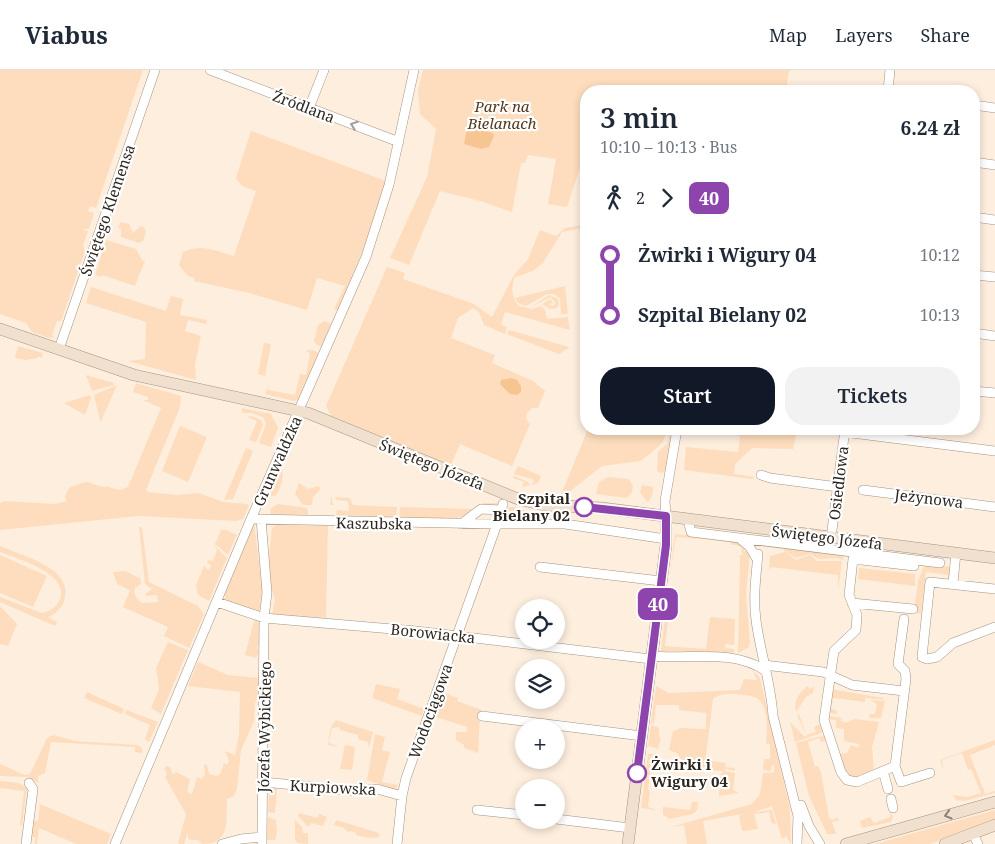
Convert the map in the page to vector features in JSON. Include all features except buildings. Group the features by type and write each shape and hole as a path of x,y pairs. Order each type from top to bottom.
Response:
{"street":[{"name":"Świętego Klemensa","path":"59,350 155,70"},
{"name":"Źródlana","path":"210,70 399,142"},
{"path":"309,108 324,70"},
{"name":"Grunwaldzka","path":"115,844 251,519 366,256 389,185 414,70"},
{"path":"889,85 890,70"},
{"path":"980,106 995,108"},
{"path":"980,163 995,165"},
{"path":"980,218 995,220"},
{"path":"980,276 995,278"},
{"name":"Świętego Józefa","path":"0,330 148,378 299,411 528,502 552,506 602,508 995,558"},
{"path":"980,334 995,336"},
{"path":"980,392 995,393"},
{"path":"628,844 666,539 665,501 675,435"},
{"name":"Osiedlowa","path":"831,538 844,435"},
{"path":"881,435 995,451"},
{"path":"761,475 770,478 838,487"},
{"name":"Jeżynowa","path":"863,490 995,507"},
{"name":"Wodociągowa","path":"397,844 402,796 502,507 481,509 461,524"},
{"name":"Kaszubska","path":"251,519 461,524 565,524 666,539"},
{"name":"Józefa Wybickiego","path":"222,844 241,839 262,840 264,618 267,593 262,520"},
{"path":"688,520 691,532 940,563"},
{"path":"740,538 758,557 754,603 765,668 805,817 820,844"},
{"path":"953,583 956,553"},
{"path":"895,766 854,782 847,780 842,775 824,724 834,651 856,630 857,615 849,595 853,559 914,566"},
{"path":"540,567 661,581"},
{"path":"992,625 953,642 937,657 923,658 929,583 933,581 995,589"},
{"name":"Borowiacka","path":"216,602 264,618 361,625 652,657 717,656 749,661"},
{"path":"852,603 913,609"},
{"path":"901,782 895,766 906,674 898,664 904,619"},
{"path":"762,651 749,661 765,668 830,675 841,682 852,685 904,692"},
{"path":"772,699 773,716 798,816 797,844"},
{"path":"482,716 642,736"},
{"path":"882,772 887,788 930,773"},
{"name":"Kurpiowska","path":"263,782 357,791 377,788 402,796"},
{"path":"26,844 33,789 29,784"},
{"path":"846,844 995,802"},
{"path":"477,810 515,814"},
{"path":"565,820 630,828"},
{"path":"945,844 976,839 995,825"}],"green space":[{"path":"0,70 143,70 96,208 90,206 88,211 94,213 89,229 82,229 88,231 83,246 85,251 61,321 57,321 52,335 55,337 49,338 32,332 26,323 0,314"},
{"name":"Park na Bielanach","path":"423,70 791,70 789,71 787,85 580,85 580,168 567,207 548,204 556,159 528,155 525,163 521,163 512,212 480,201 440,191 409,265 390,258 427,177 436,129 420,114 418,91"},
{"path":"251,131 386,181 365,245 338,310 334,309 345,286 317,278 307,310 245,292 194,281 194,278 188,276 179,265 183,252 196,248 209,249 234,256 256,191 242,186 236,178"},
{"path":"121,222 129,224 133,233 140,226 144,227 146,232 143,241 139,243 121,237 121,229 118,227"},
{"path":"580,226 580,228 562,232 543,263 533,271 515,277 512,292 519,306 532,309 541,306 545,310 547,319 568,317 570,330 505,312 501,325 507,327 505,334 484,325 479,312 473,308 458,318 451,338 495,355 492,363 533,381 545,391 538,408 532,408 527,413 526,419 530,424 512,466 460,444 451,465 331,416 326,406 387,267 405,273 403,279 474,304 492,317 514,275 528,259 540,230 556,236 565,228"},
{"path":"106,240 136,249 142,260 145,261 135,286 102,275 101,277 95,275"},
{"path":"565,286 568,314 561,314 560,299 554,294 547,294 526,306 518,303 515,298"},
{"path":"91,287 166,311 171,296 183,299 180,315 207,320 206,324 188,320 185,331 201,336 195,364 196,380 128,361 145,359 146,322 86,303"},
{"path":"549,295 558,299 559,305 556,308 550,309 542,304 551,299 553,304 550,303 549,305 554,306 555,302 551,297 531,307"},
{"path":"324,321 331,323 322,347 314,341 318,325"},
{"path":"509,330 569,348 559,354 507,334"},
{"path":"264,343 271,344 265,376 258,374"},
{"path":"18,346 43,353 42,358 38,356 38,358 25,360 15,358"},
{"path":"312,350 319,353 300,399 294,401 265,394 269,385 268,390 295,395 300,374 306,375 310,353 305,351"},
{"path":"86,375 114,383 114,385 92,391"},
{"path":"136,383 181,396 180,407 146,490 148,492 176,495 199,493 223,502 247,504 249,505 243,519 236,521 138,516 0,530 0,503 5,501 55,504 67,501 65,497 69,488 85,482 102,487 110,486 108,487 120,490 128,487 161,408 143,400 148,400 148,397 133,392"},
{"path":"117,385 101,421 100,421 94,395"},
{"path":"90,395 91,398 85,415 64,403"},
{"path":"242,408 271,414 278,428 271,447 259,443 266,424 263,417 251,413 242,413"},
{"path":"251,416 261,420 263,425 256,442 249,440 257,421 247,417"},
{"path":"180,426 207,437 188,482 162,471"},
{"path":"586,435 665,435 663,442 640,461 602,466 564,496 560,497"},
{"path":"796,435 793,449 752,448 735,464 734,474 755,477 752,479 684,470 686,447 738,452 740,436 737,436"},
{"path":"669,436 672,437 666,472 659,473 657,470 658,452 668,443"},
{"path":"246,448 253,451 233,499 224,500"},
{"path":"281,466 282,482 279,490 275,496 269,496 266,501"},
{"path":"518,466 541,476 538,483 530,485 534,482 532,479 514,474"},
{"path":"514,476 528,482 530,485 522,487 524,482 513,478"},
{"path":"608,477 629,479 633,486 632,492 627,498 596,494 599,482"},
{"path":"299,483 308,489 319,486 320,490 313,497 312,505 303,505 295,494"},
{"path":"642,485 653,487 652,496 648,502 640,493"},
{"path":"335,497 350,498 353,505 397,507 396,518 335,520 337,510 349,511 348,501 336,500"},
{"path":"500,500 500,507 452,519 399,520 400,507 473,509 483,503 499,503"},
{"path":"278,504 307,508 309,517 271,515 270,509"},
{"path":"517,507 530,513 524,522 502,520 506,509"},
{"path":"254,523 263,594 259,614 226,602 224,592"},
{"path":"278,523 328,524 326,618 272,616 275,600 267,575 272,528"},
{"path":"139,526 142,528 149,582 198,606 204,614 189,648 164,636 168,627 123,607 130,590 117,584 113,572 125,571 140,578 141,584 135,588 137,598 142,603 158,602 157,595 147,596 145,594 152,589 145,584"},
{"path":"221,530 237,535 228,555 215,544"},
{"path":"675,534 745,542 744,551 750,552 746,595 749,647 738,653 740,555 743,555 741,549 744,547 730,544 730,541 676,537 670,575"},
{"path":"213,544 227,558 209,601 198,595 196,585 205,564 205,568 209,570 211,565 207,563 208,560 213,561 217,550"},
{"path":"0,546 43,564 53,570 60,578 65,587 64,601 59,610 48,617 57,622 55,626 0,602 0,597 42,613 50,610 57,604 60,599 61,590 57,582 50,575 40,568 0,552"},
{"path":"783,546 844,553 843,560 837,558 819,559 810,554 796,558 784,551"},
{"path":"785,552 796,560 810,555 817,561 842,561 838,591 838,575 771,567 769,571 770,556"},
{"path":"0,555 47,576 33,607 0,593"},
{"path":"940,565 949,567 950,577 948,580 948,575 926,572 921,614 914,613 918,581 924,566"},
{"path":"859,568 915,574 915,586 858,579"},
{"path":"668,590 672,590 665,646 706,649 710,617 735,619 734,645 725,644 725,648 734,649 734,653 661,651"},
{"path":"0,606 17,624 8,646 0,644"},
{"path":"254,621 260,623 260,644 257,647 259,652 256,658 245,655"},
{"path":"168,642 188,650 161,714 151,708 159,689 156,668"},
{"path":"198,662 228,675 258,678 259,675 261,693 255,703 254,721 241,750 237,788 234,796 227,799 226,822 222,835 218,840 202,844 198,840 188,838 188,832 184,844 178,844 186,814 165,777 167,774 164,768 170,767 173,775 176,772 190,779 187,792 192,794 197,777 202,779 205,774 204,764 207,765 209,774 217,776 221,773 224,763 227,765 229,760 225,751 235,755 239,735 240,692 188,686"},
{"path":"752,669 760,678 790,809 791,844 786,836 782,839 772,806 755,812 772,810 776,825 771,822 769,812 754,814 758,829 742,831 739,816 742,814 703,821 707,844 687,844 684,825 671,827 752,804 760,794 763,773 778,772 774,772 774,765 772,765 771,771 763,770 764,759 770,759 770,744 766,744 765,711 759,700 752,696 732,694 720,695 713,699 704,771 700,774 701,766 685,765 677,753 669,750 673,731 681,728 706,729 706,713 679,710 679,705 656,705 654,724 651,722 656,686 669,693 740,690 744,679 757,680"},
{"path":"376,684 400,689 397,699 424,709 422,716 372,698"},
{"path":"807,686 811,689 814,687 813,693 806,697 796,712 796,701"},
{"path":"830,689 883,698 884,700 865,698 865,702 833,698 831,709 836,710 837,714 829,713"},
{"path":"87,692 124,709 122,714 84,698"},
{"path":"442,692 458,698 457,701 482,710 478,753 464,748 464,745 456,740 456,732 467,732 467,727 433,716"},
{"path":"870,700 885,701 881,718 869,718 870,714 875,714 877,704"},
{"path":"126,710 158,722 149,742 145,739 150,725 125,714"},
{"path":"799,714 806,734 797,715"},
{"path":"828,716 843,718 840,720 845,723 855,719 879,722 872,747 874,773 859,780 846,777 839,754 847,753 851,745 859,748 859,744 844,741 844,729 836,728 836,720 826,719"},
{"path":"336,720 373,732 369,748 368,742 358,739 358,735 340,730 340,727 332,728 329,743 339,746 328,745 331,727"},
{"path":"790,722 807,737 806,735 816,732 814,727 820,724 824,732 795,742"},
{"path":"651,725 659,728 659,737 661,738 658,749 648,746"},
{"path":"375,734 385,737 382,750 390,752 382,782 398,785 396,790 367,780"},
{"path":"53,735 75,741 137,745 141,747 143,753 135,752 135,747 51,742 45,773 38,776 38,783 27,777 0,776 0,764 25,775 30,774 47,738"},
{"path":"825,735 827,740 821,742 819,738 808,742 815,767 818,766 821,772 829,818 833,820 837,817 839,820 832,822 836,834 827,834 809,796 796,743"},
{"path":"995,740 995,745 970,755 982,786 981,788 983,787 985,794 995,791 995,793 964,801 956,800 953,795 967,797 981,793 971,769 968,770 962,753 942,760 944,770 940,760"},
{"path":"345,745 355,747 352,770 340,769"},
{"path":"648,754 653,754 664,762 652,760 648,790 650,791 648,807 658,810 641,808"},
{"path":"711,761 726,763 725,767 735,768 734,771 727,769 724,771 735,773 733,790 739,793 719,796 721,774 723,771 710,770"},
{"path":"0,781 19,783 27,788 22,825 20,825 24,791 0,788"},
{"path":"269,788 277,788 275,813 268,812"},
{"path":"692,802 698,802 697,810 693,814 669,819 663,814 663,807 690,810"},
{"path":"40,804 111,834 107,844 76,844 39,828 37,844 35,844 35,837 30,837 32,820 38,821"},
{"path":"995,810 995,820 930,844 875,844"},
{"path":"890,812 893,817 891,822 862,828 860,821 870,817 874,823 890,817"},
{"path":"299,813 318,818 319,814 327,817 323,826 311,823 308,827 298,816"},
{"path":"268,817 276,820 277,833 275,840 267,840"},
{"path":"295,820 302,827 303,833 308,833 308,844 298,843 295,840"},
{"path":"336,820 379,833 379,837 370,838 356,835 356,833 351,831 348,832 344,828 334,825"}],"shaded area":[{"path":"469,127 493,133 494,136 489,147 481,149 464,144"},
{"path":"511,378 517,380 521,386 521,392 517,395 510,394 500,384 501,380"}],"bus line":[{"name":"40","path":"584,507 666,516 666,545 637,773"}],"place":[{"name":"Szpital Bielany 02","path":"584,507"},
{"name":"Żwirki i Wigury 04","path":"637,773"}]}
